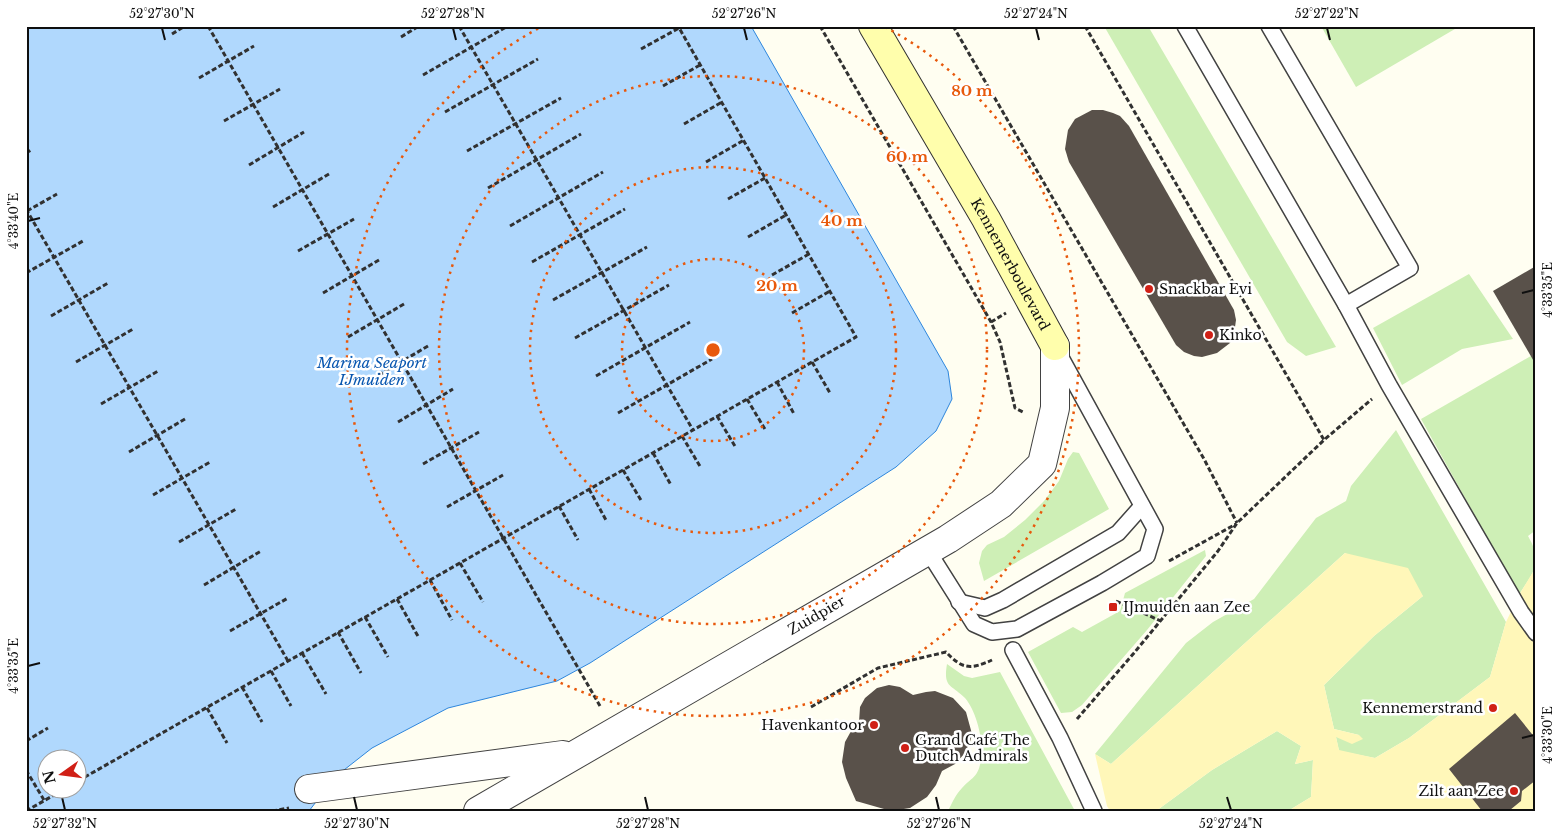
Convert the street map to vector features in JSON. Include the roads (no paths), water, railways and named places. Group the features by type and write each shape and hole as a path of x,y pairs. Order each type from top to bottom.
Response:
{"street":[{"name":"Kennemerboulevard","path":"873,26 986,219 1054,346"},
{"name":"Zuidpier","path":"478,811 928,551 1001,504 1042,464 1055,408 1054,346"},
{"path":"309,789 577,754"}],"lane":[{"path":"1185,26 1346,305 1389,384 1521,612 1536,633"},
{"path":"1269,26 1410,268 1346,305"},
{"name":"Kennemerboulevard","path":"928,551 974,624 992,632 1016,629 1025,625 1102,584 1147,556 1155,529 1054,346"},
{"path":"959,602 984,608 1002,600 1118,533 1142,506"},
{"path":"1013,650 1060,738 1094,811"}],"water":[{"name":"Marina Seaport IJmuiden","path":"26,26 751,26 948,371 952,399 936,431 896,467 590,663 557,681 448,708 372,748 335,777 309,811 26,811"}],"place":[{"name":"Snackbar Evi","path":"1149,289"},
{"name":"Kinko","path":"1209,335"},
{"name":"IJmuiden aan Zee","path":"1113,607"},
{"name":"Kennemerstrand","path":"1493,708"},
{"name":"Havenkantoor","path":"874,725"},
{"name":"Grand Café The Dutch Admirals","path":"905,748"},
{"name":"Zilt aan Zee","path":"1514,791"}]}
